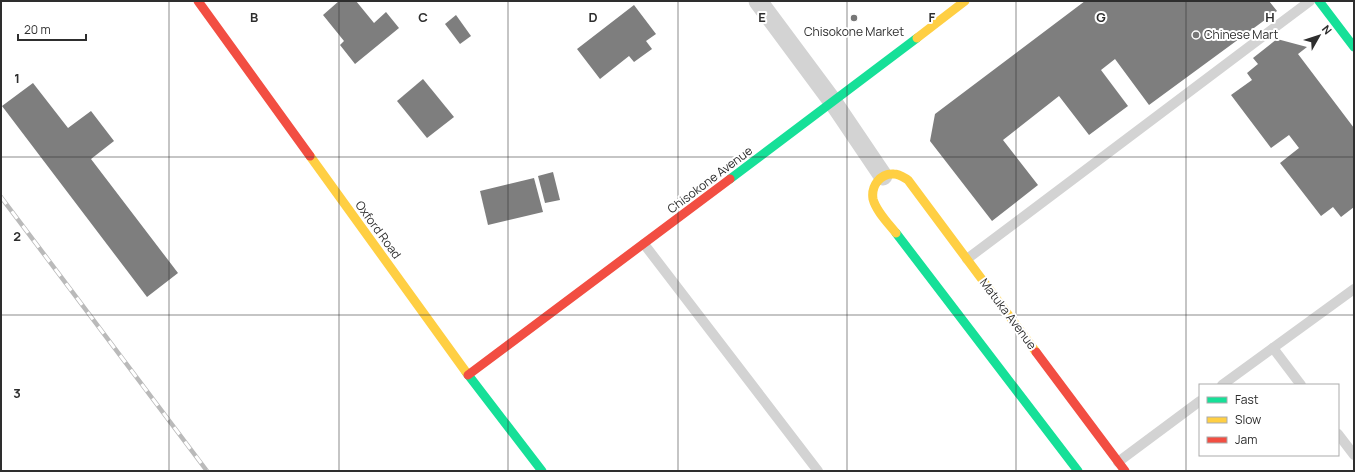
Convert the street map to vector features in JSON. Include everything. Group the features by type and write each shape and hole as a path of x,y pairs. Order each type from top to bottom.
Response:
{"street":[{"name":"Oxford Road","path":"198,1 468,375 542,471"},
{"path":"758,1 833,102 883,176 877,180 873,187 872,201 876,207 1078,471"},
{"name":"Chisokone Avenue","path":"468,375 833,102 965,1"},
{"path":"1319,1 1354,47"},
{"name":"Matuka Avenue","path":"883,176 896,174 903,176 908,180 1125,471"}],"lane":[{"path":"967,259 1310,1"},
{"path":"644,244 818,471"},
{"path":"1223,384 1354,289"},
{"path":"1273,348 1300,384"},
{"path":"1118,462 1199,402"},
{"path":"1339,435 1354,455"}],"building":[{"path":"339,1 356,1 374,23 386,12 399,28 355,64 340,45 344,41 323,15"},
{"path":"1085,1 1269,1 1277,11 1149,105 1115,59 1101,70 1128,106 1089,135 1059,96 1003,140 1038,185 992,221 930,141 935,114"},
{"path":"634,5 656,34 646,41 652,49 634,62 629,56 600,79 577,49"},
{"path":"456,15 471,36 460,44 445,24"},
{"path":"1277,39 1307,47 1298,54 1354,128 1354,207 1341,217 1333,207 1321,216 1280,163 1299,148 1289,135 1271,148 1231,95 1252,80 1247,73 1258,64 1253,58"},
{"path":"423,79 454,117 427,138 397,101"},
{"path":"33,83 68,128 91,111 114,141 91,159 178,273 147,297 2,106"},
{"path":"553,172 560,200 545,203 538,176"},
{"path":"534,178 543,212 488,225 480,191"}],"railway":[{"path":"1,197 207,471"}],"traffic: fast":[{"path":"1319,1 1354,47"},
{"path":"730,179 917,38"},
{"path":"896,233 1078,471"},
{"path":"466,372 542,471"}],"traffic: slow":[{"path":"917,38 965,1"},
{"path":"310,156 466,372"},
{"path":"896,233 879,212 873,199 873,189 875,185 881,178 889,174 898,175 908,180 1036,352"}],"traffic: jam":[{"path":"198,1 310,156"},
{"path":"468,375 730,179"},
{"path":"1036,352 1125,471"}],"place":[{"name":"Chisokone Market","path":"854,18"},
{"name":"Chinese Mart","path":"1196,35"}]}
